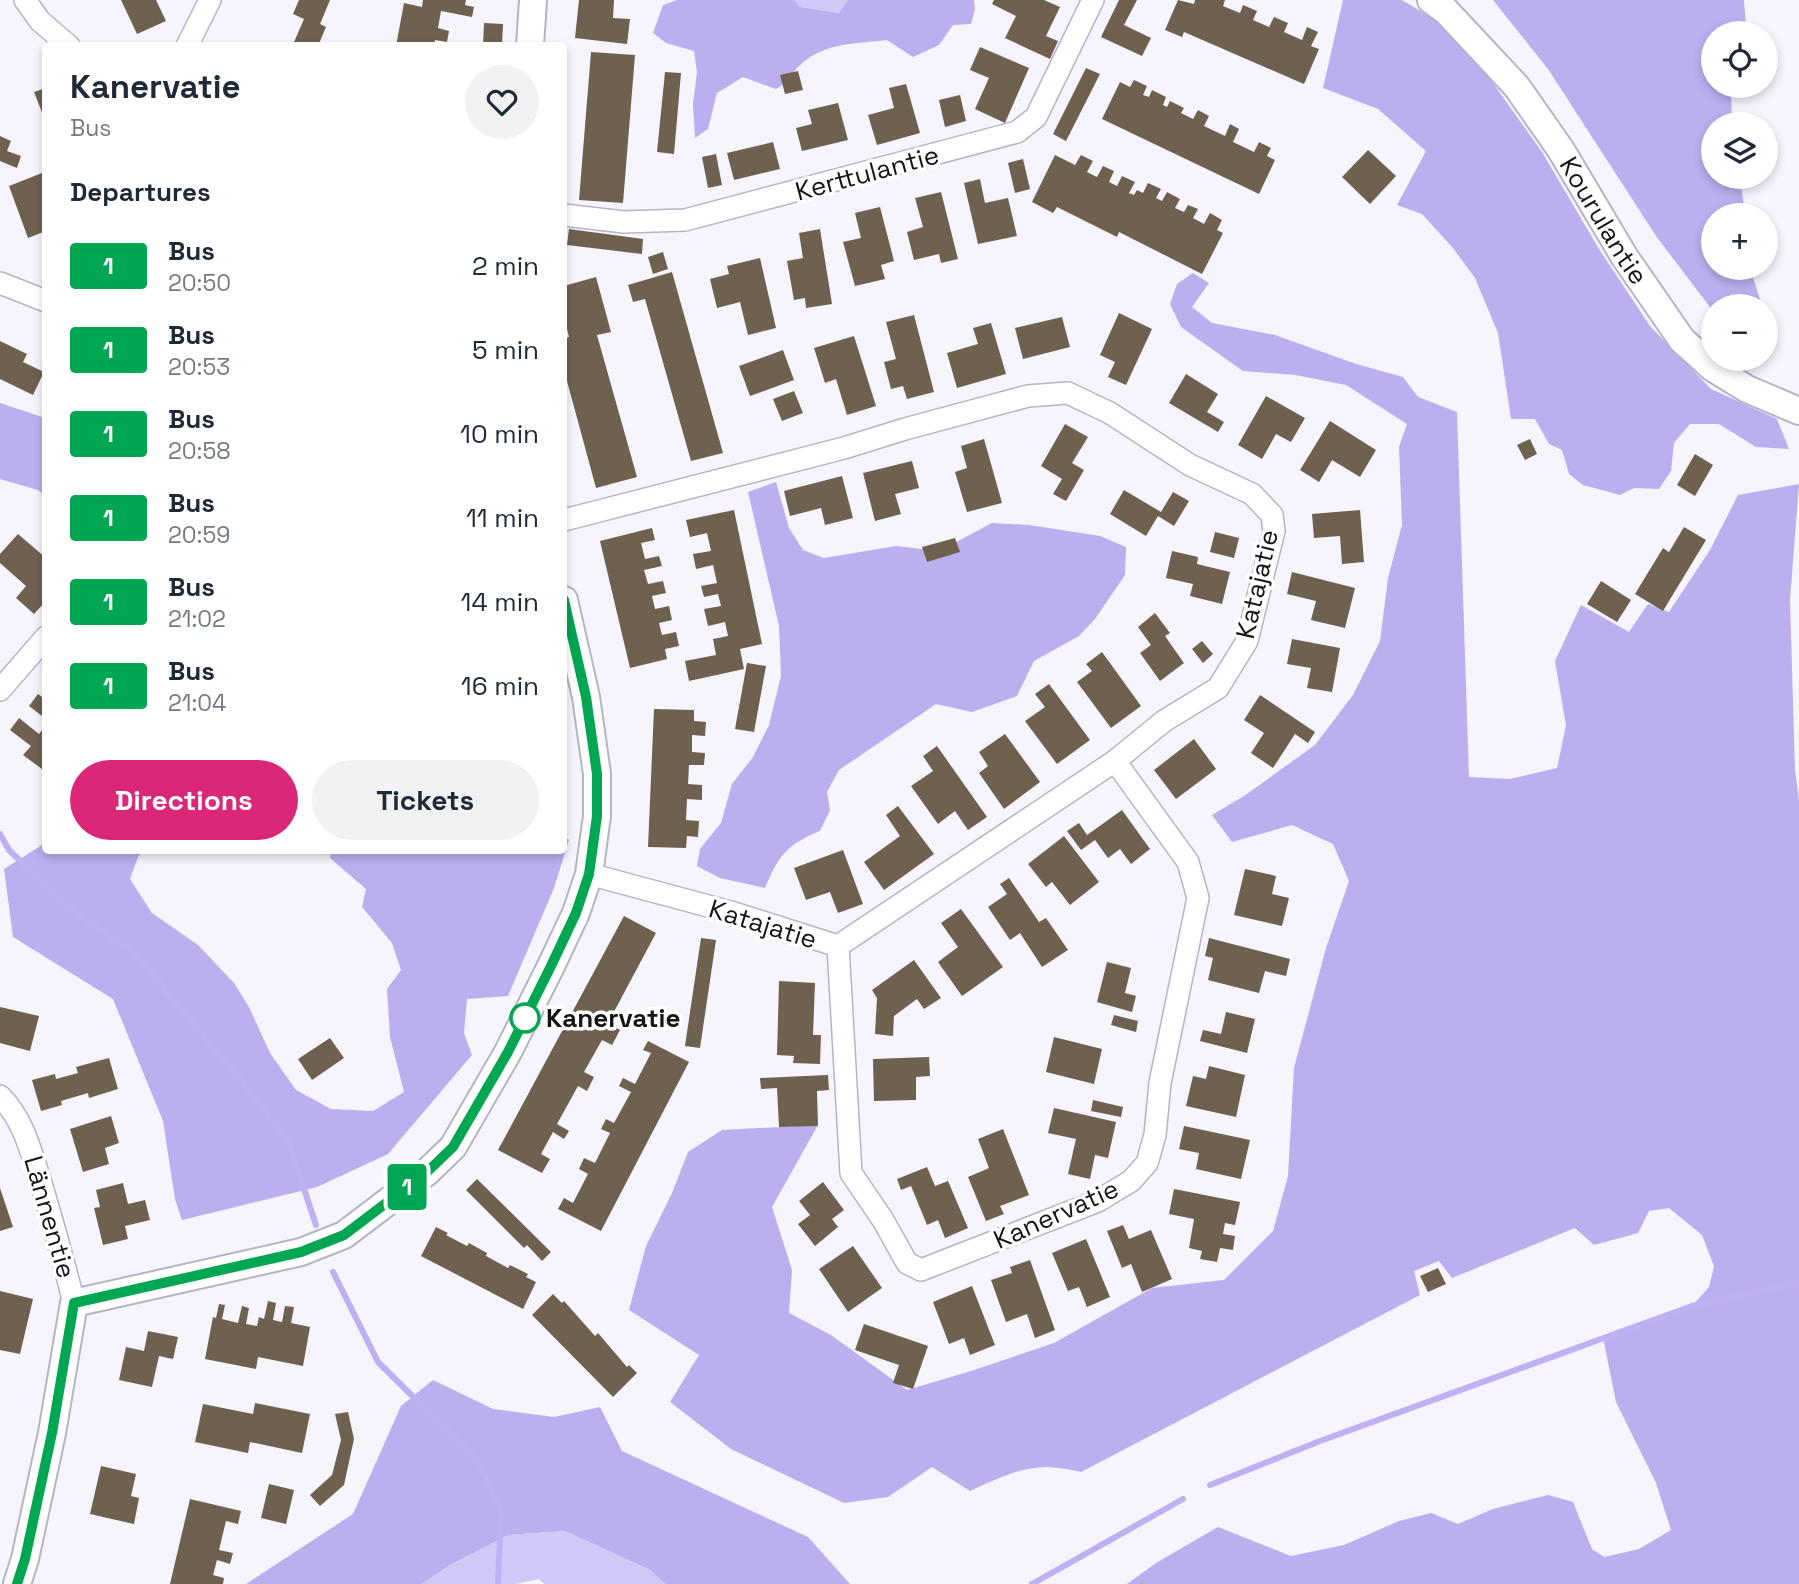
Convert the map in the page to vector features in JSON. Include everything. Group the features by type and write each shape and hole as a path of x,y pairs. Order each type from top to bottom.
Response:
{"street":[{"path":"24,0 40,22 64,42"},
{"path":"189,42 210,0"},
{"path":"530,42 533,0"},
{"name":"Kerttulantie","path":"567,215 624,222 685,220 1017,132 1036,117 1093,0"},
{"name":"Kourulantie","path":"1431,0 1450,15 1517,87 1561,150 1624,256 1682,340 1713,368 1747,389 1799,411"},
{"path":"0,283 42,300"},
{"name":"Katajatie","path":"567,519 844,448 1028,396 1068,393 1110,413 1190,465 1252,494 1272,515 1274,531 1247,641 1218,688 1164,721 1115,761 838,946 734,913 589,874"},
{"path":"17,1584 25,1559 52,1433 74,1303 301,1252 344,1235 427,1172 453,1147 508,1052 576,913 589,874 597,816 597,774 586,697 567,613"},
{"path":"0,690 42,642"},
{"name":"Kanervatie","path":"838,946 851,1173 883,1220 907,1263 922,1270 1098,1201 1131,1181 1147,1163 1155,1135 1160,1083 1198,898 1188,862 1115,761"},
{"name":"Lännentie","path":"0,1096 12,1108 26,1135 57,1233 74,1303"}],"shaded area":[{"path":"677,0 794,0 800,7 839,13 848,0 974,0 975,9 971,24 953,25 939,45 913,57 887,40 852,44 819,52 799,66 776,89 743,77 717,93 708,129 695,138 693,104 697,72 694,51 666,43 653,33 663,5"},
{"path":"794,0 848,0 839,13 800,7"},
{"path":"1343,0 1402,0 1439,22 1490,79 1542,152 1599,249 1650,326 1711,389 1777,419 1789,449 1756,447 1719,424 1690,424 1674,443 1671,471 1659,489 1634,488 1620,495 1583,485 1569,474 1562,450 1549,444 1535,419 1511,419 1498,333 1475,278 1453,248 1422,214 1397,205 1426,151 1378,109 1323,88"},
{"path":"1493,0 1744,0 1746,21 1701,21 1701,98 1731,98 1732,112 1701,112 1701,189 1742,189 1743,203 1701,203 1701,280 1754,280 1758,294 1701,295 1656,236 1548,69"},
{"path":"1193,273 1209,283 1192,307 1212,323 1275,335 1356,364 1403,377 1418,397 1457,412 1469,777 1510,779 1557,768 1566,725 1555,661 1581,605 1629,632 1648,604 1669,612 1710,550 1738,495 1799,484 1790,600 1795,770 1799,800 1799,1584 1127,1584 1156,1563 1218,1527 1291,1556 1344,1545 1399,1521 1431,1513 1458,1524 1493,1509 1548,1495 1573,1502 1592,1549 1604,1557 1639,1549 1671,1530 1656,1483 1616,1402 1603,1337 1692,1306 1709,1287 1714,1266 1702,1235 1669,1208 1649,1211 1638,1233 1594,1245 1575,1228 1452,1278 1439,1261 1414,1271 1420,1295 1081,1472 1049,1467 1024,1470 970,1491 932,1467 888,1497 844,1503 731,1449 670,1402 699,1355 629,1310 646,1246 672,1193 688,1152 722,1130 818,1125 772,1207 792,1270 789,1313 831,1335 907,1390 1054,1343 1152,1288 1224,1280 1273,1231 1288,1176 1294,1068 1326,948 1349,881 1333,844 1292,825 1232,842 1212,815 1244,796 1315,745 1353,695 1380,641 1388,578 1402,525 1399,447 1407,424 1346,385 1296,375 1243,371 1181,327 1170,304 1177,284"},
{"path":"0,403 42,417 42,493 0,479"},
{"path":"776,482 789,528 803,550 824,558 896,546 939,551 992,523 1029,525 1100,536 1126,547 1125,575 1095,619 1079,636 1034,661 1017,696 972,712 936,704 839,770 827,792 830,810 820,831 799,841 785,852 765,888 720,878 697,866 700,849 721,823 732,784 753,757 769,725 781,676 779,626 748,492"},
{"path":"42,845 42,854 140,854 130,879 152,913 198,945 234,983 249,1007 270,1053 296,1090 331,1109 373,1111 404,1092 390,1037 387,989 401,970 392,943 362,907 366,889 330,858 331,854 565,854 554,888 508,996 467,999 464,1033 472,1055 388,1154 317,1187 182,1220 175,1199 163,1121 113,999 13,937 4,869"},
{"path":"433,1380 493,1409 554,1417 600,1407 622,1451 808,1537 850,1584 665,1584 650,1570 565,1531 508,1535 450,1565 422,1584 246,1584 353,1514 401,1406"},
{"path":"565,1531 650,1570 665,1584 544,1584 539,1579 515,1584 422,1584 450,1565 508,1535"}],"building":[{"path":"121,0 156,0 166,21 137,34"},
{"path":"299,0 330,0 320,24 326,27 320,42 294,42 304,19 293,14"},
{"path":"423,0 466,0 465,5 474,7 472,17 441,11 438,28 449,31 447,42 397,42 404,3 422,7"},
{"path":"579,0 614,0 613,18 630,19 627,44 575,38"},
{"path":"994,0 1044,0 1060,7 1046,36 1058,41 1050,59 1005,38 1016,16 992,4"},
{"path":"1119,0 1137,0 1124,25 1151,38 1142,56 1101,37"},
{"path":"1178,0 1194,4 1195,0 1225,0 1223,6 1240,13 1243,5 1257,11 1253,20 1269,27 1274,17 1288,23 1284,32 1302,40 1307,27 1318,32 1311,46 1319,49 1304,84 1184,32 1182,37 1165,30"},
{"path":"484,23 503,24 502,42 483,42"},
{"path":"980,47 1029,68 1005,123 975,109 989,78 970,70"},
{"path":"591,52 635,55 623,203 579,200"},
{"path":"1086,68 1100,74 1066,141 1053,134"},
{"path":"798,71 803,90 785,94 780,75"},
{"path":"665,72 681,73 674,154 657,152"},
{"path":"1134,80 1147,86 1143,95 1149,97 1152,90 1166,97 1163,105 1167,107 1170,101 1184,108 1181,113 1193,119 1198,110 1209,116 1204,126 1225,136 1230,124 1239,129 1233,142 1254,152 1259,142 1271,148 1267,156 1275,160 1259,194 1102,119 1120,82 1130,87"},
{"path":"906,84 920,133 877,145 868,115 894,108 889,88"},
{"path":"42,89 42,112 34,92"},
{"path":"960,95 966,121 945,127 939,100"},
{"path":"838,103 848,140 802,151 796,128 812,124 808,110"},
{"path":"0,136 11,141 7,151 21,156 17,168 0,161"},
{"path":"773,142 780,169 734,180 727,153"},
{"path":"1368,150 1396,176 1370,204 1342,177"},
{"path":"716,154 722,185 708,188 702,157"},
{"path":"1055,155 1075,165 1081,155 1093,161 1087,172 1097,177 1103,166 1114,171 1109,182 1117,186 1122,176 1135,182 1129,193 1134,195 1137,190 1143,193 1148,183 1161,189 1156,198 1162,201 1167,192 1180,199 1175,208 1184,212 1188,205 1198,209 1193,218 1204,224 1210,213 1222,220 1217,230 1223,233 1202,274 1119,232 1117,237 1057,207 1053,213 1032,202"},
{"path":"1023,159 1030,189 1015,193 1008,163"},
{"path":"42,173 42,233 28,238 9,186"},
{"path":"980,179 985,203 1008,198 1017,236 978,244 964,183"},
{"path":"941,192 958,259 941,263 939,254 914,260 907,232 923,227 915,198"},
{"path":"880,207 894,261 881,265 885,279 855,286 843,242 861,238 855,213"},
{"path":"569,229 643,239 642,254 567,245"},
{"path":"820,229 832,304 806,308 805,298 794,300 787,261 803,258 799,233"},
{"path":"663,252 668,269 653,274 648,257"},
{"path":"760,258 776,328 748,335 740,302 717,308 710,279 729,274 727,266"},
{"path":"672,272 723,453 691,461 645,299 633,302 628,285"},
{"path":"596,277 611,332 597,335 637,477 596,488 567,381 567,285"},
{"path":"1119,313 1152,329 1126,385 1108,377 1115,362 1100,355"},
{"path":"914,315 934,392 907,399 903,386 891,389 884,362 896,359 886,322"},
{"path":"1062,317 1070,347 1023,359 1015,328"},
{"path":"991,323 1006,374 957,388 947,353 978,344 973,328"},
{"path":"854,336 876,406 847,415 836,379 825,383 814,348"},
{"path":"0,341 27,354 23,362 42,371 33,395 0,379"},
{"path":"783,350 794,380 750,396 739,366"},
{"path":"1186,374 1218,394 1207,412 1224,422 1218,432 1169,403"},
{"path":"794,391 803,413 782,421 773,399"},
{"path":"1266,396 1305,418 1291,442 1276,434 1262,459 1238,445"},
{"path":"1330,421 1376,450 1360,477 1332,460 1319,482 1300,470"},
{"path":"1065,424 1088,437 1072,463 1084,470 1066,501 1053,494 1062,479 1041,466"},
{"path":"984,439 1002,503 967,512 955,472 967,468 961,446"},
{"path":"1530,439 1537,454 1525,460 1517,445"},
{"path":"1695,454 1713,465 1695,496 1677,485"},
{"path":"912,461 919,488 895,494 901,514 875,521 863,473"},
{"path":"842,476 853,518 825,525 821,508 790,516 784,491"},
{"path":"1124,490 1161,512 1173,492 1189,501 1174,526 1158,516 1146,536 1110,514"},
{"path":"734,510 762,644 740,649 744,669 689,681 685,661 716,655 713,639 728,636 725,622 708,626 704,609 721,606 718,594 704,597 701,586 717,583 713,565 696,569 693,554 711,551 707,533 690,537 686,520"},
{"path":"1360,510 1364,562 1342,564 1340,536 1314,538 1312,514"},
{"path":"1684,527 1706,540 1663,611 1635,594 1663,548 1669,552"},
{"path":"652,528 655,540 641,543 645,559 659,556 662,566 644,570 648,584 663,581 666,593 652,596 655,609 669,606 672,620 659,623 662,635 676,632 679,646 665,649 667,659 630,668 600,541"},
{"path":"1215,532 1239,538 1234,558 1210,552"},
{"path":"18,534 42,555 42,605 34,614 16,598 26,586 0,563 0,554"},
{"path":"955,538 960,552 927,562 922,547"},
{"path":"1172,551 1198,557 1197,564 1230,572 1222,604 1190,596 1193,584 1166,578"},
{"path":"1292,572 1355,588 1345,628 1311,620 1316,601 1287,594"},
{"path":"1601,581 1631,600 1617,622 1587,604"},
{"path":"1155,613 1170,633 1165,636 1184,663 1160,681 1140,653 1151,645 1138,627"},
{"path":"1292,639 1340,648 1332,692 1307,688 1311,668 1287,664"},
{"path":"1202,641 1213,654 1203,663 1192,649"},
{"path":"1102,652 1141,706 1111,728 1077,682 1092,671 1086,664"},
{"path":"747,663 766,666 754,732 735,729"},
{"path":"1049,684 1090,740 1057,764 1025,721 1045,707 1035,694"},
{"path":"38,694 42,697 42,716 29,706"},
{"path":"1260,695 1315,732 1308,743 1295,734 1273,768 1251,753 1264,733 1244,720"},
{"path":"654,709 694,710 694,721 706,722 705,736 692,735 692,752 705,753 704,765 689,765 688,784 702,785 702,800 687,799 686,820 699,821 698,837 687,836 686,848 648,847"},
{"path":"19,718 39,734 42,730 42,769 23,755 31,746 10,730"},
{"path":"1005,734 1040,782 1004,809 979,773 988,766 979,752"},
{"path":"1194,739 1216,769 1176,799 1154,770"},
{"path":"937,746 987,817 968,830 955,811 938,824 911,786 933,771 923,756"},
{"path":"898,806 934,854 884,890 864,862 900,836 886,815"},
{"path":"1122,810 1150,849 1131,864 1120,849 1108,858 1095,840 1081,850 1067,831 1079,823 1087,835"},
{"path":"1064,836 1099,882 1070,905 1052,882 1046,887 1028,864"},
{"path":"843,850 863,904 838,913 830,892 806,900 794,868"},
{"path":"1245,869 1276,876 1272,894 1289,898 1282,926 1234,915"},
{"path":"1009,878 1039,922 1046,918 1068,950 1042,967 1020,933 1010,940 988,907 1007,894 1000,884"},
{"path":"961,909 1003,967 962,996 938,962 958,947 941,923"},
{"path":"624,916 656,933 608,1023 620,1030 612,1045 602,1040 584,1072 594,1077 587,1091 578,1086 557,1124 569,1131 564,1139 553,1132 541,1154 550,1159 542,1173 498,1150"},
{"path":"701,938 716,940 700,1048 685,1046"},
{"path":"1209,938 1290,959 1286,976 1265,971 1259,993 1208,980 1213,958 1205,956"},
{"path":"914,960 941,998 924,1009 917,999 894,1016 893,1036 875,1034 877,998 872,990"},
{"path":"1107,962 1131,968 1125,993 1136,996 1132,1012 1097,1002"},
{"path":"779,981 815,983 813,1035 821,1035 820,1064 793,1063 794,1056 777,1055"},
{"path":"0,1007 39,1016 30,1051 0,1043"},
{"path":"1226,1012 1255,1019 1247,1053 1200,1041 1203,1030 1221,1034"},
{"path":"1114,1015 1138,1021 1136,1032 1111,1025"},
{"path":"1054,1037 1102,1049 1094,1084 1046,1072"},
{"path":"330,1038 344,1058 312,1080 298,1059"},
{"path":"648,1041 689,1062 601,1231 558,1209 564,1198 573,1203 588,1174 579,1169 584,1158 595,1163 610,1133 601,1129 606,1119 614,1123 631,1092 619,1086 623,1078 635,1084 651,1053 643,1050"},
{"path":"929,1057 930,1076 916,1077 916,1100 874,1101 873,1059"},
{"path":"109,1058 118,1089 89,1098 88,1093 61,1101 62,1105 41,1111 32,1080 55,1074 56,1079 78,1073 76,1067"},
{"path":"1209,1066 1245,1075 1236,1117 1186,1106 1193,1076 1206,1079"},
{"path":"828,1075 829,1090 817,1091 818,1126 779,1127 777,1088 761,1089 760,1078"},
{"path":"1093,1100 1123,1107 1121,1117 1091,1111"},
{"path":"1054,1108 1116,1122 1108,1158 1095,1155 1090,1179 1068,1174 1076,1139 1048,1133"},
{"path":"111,1116 119,1143 105,1148 109,1164 83,1172 70,1129"},
{"path":"1184,1126 1250,1140 1241,1179 1196,1169 1199,1153 1179,1149"},
{"path":"1003,1129 1029,1195 1000,1206 1004,1214 986,1221 968,1177 989,1168 978,1139"},
{"path":"927,1167 935,1186 948,1181 968,1228 945,1238 938,1220 927,1225 911,1186 901,1190 897,1179"},
{"path":"477,1179 551,1252 542,1261 527,1245 524,1248 466,1190"},
{"path":"823,1182 844,1210 832,1219 838,1227 815,1246 798,1224 810,1215 799,1201"},
{"path":"123,1183 128,1204 145,1200 150,1220 125,1226 128,1239 103,1245 94,1208 100,1207 96,1190"},
{"path":"0,1188 13,1227 0,1231"},
{"path":"1174,1189 1240,1202 1235,1225 1225,1223 1223,1234 1235,1236 1233,1250 1220,1248 1217,1262 1200,1259 1202,1251 1189,1248 1194,1219 1169,1214"},
{"path":"1123,1225 1129,1239 1151,1230 1172,1279 1142,1292 1131,1264 1122,1268 1107,1231"},
{"path":"436,1227 467,1246 469,1243 487,1253 486,1256 508,1268 510,1265 528,1274 526,1277 536,1282 523,1309 421,1256"},
{"path":"1086,1239 1110,1297 1087,1307 1079,1287 1068,1291 1052,1253"},
{"path":"853,1246 882,1288 848,1312 819,1269"},
{"path":"1030,1260 1055,1330 1035,1338 1027,1314 1006,1322 991,1280 1012,1273 1010,1267"},
{"path":"1438,1268 1446,1284 1428,1292 1420,1276"},
{"path":"972,1286 995,1345 970,1355 964,1338 949,1344 933,1302"},
{"path":"0,1291 33,1299 20,1354 0,1350"},
{"path":"553,1294 562,1303 564,1301 595,1336 598,1333 627,1367 629,1365 637,1373 613,1397 532,1315"},
{"path":"268,1301 276,1303 273,1320 282,1322 285,1306 294,1307 291,1323 310,1327 303,1366 258,1357 256,1369 205,1359 213,1317 216,1318 219,1304 225,1305 222,1319 238,1323 242,1306 249,1308 246,1324 257,1326 259,1317 264,1319"},
{"path":"864,1324 928,1346 913,1389 893,1383 899,1365 855,1350"},
{"path":"148,1331 178,1337 173,1359 159,1356 152,1387 119,1380 126,1347 144,1351"},
{"path":"255,1403 310,1414 302,1453 250,1442 248,1453 195,1442 203,1404 253,1414"},
{"path":"348,1412 354,1439 344,1485 320,1506 310,1495 332,1475 341,1440 335,1414"},
{"path":"101,1466 136,1474 131,1496 139,1498 134,1524 90,1514"},
{"path":"269,1484 294,1490 286,1524 261,1518"},
{"path":"190,1499 241,1511 238,1524 226,1521 219,1550 233,1553 230,1564 217,1560 213,1575 224,1578 223,1584 170,1584"}],"waterway":[{"path":"0,834 9,850 64,904 137,956 243,1083 288,1141 316,1225"},
{"path":"333,1272 378,1362 478,1461 501,1512 498,1584"},
{"path":"1210,1485 1320,1441 1692,1306 1799,1282"},
{"path":"1032,1584 1183,1499"}],"bus line":[{"name":"1","path":"17,1584 25,1559 52,1433 74,1303 301,1252 344,1235 443,1159 463,1132 508,1052 576,913 589,874 597,816 597,774 589,712 567,613"}],"place":[{"name":"Kanervatie","path":"525,1018"}]}
